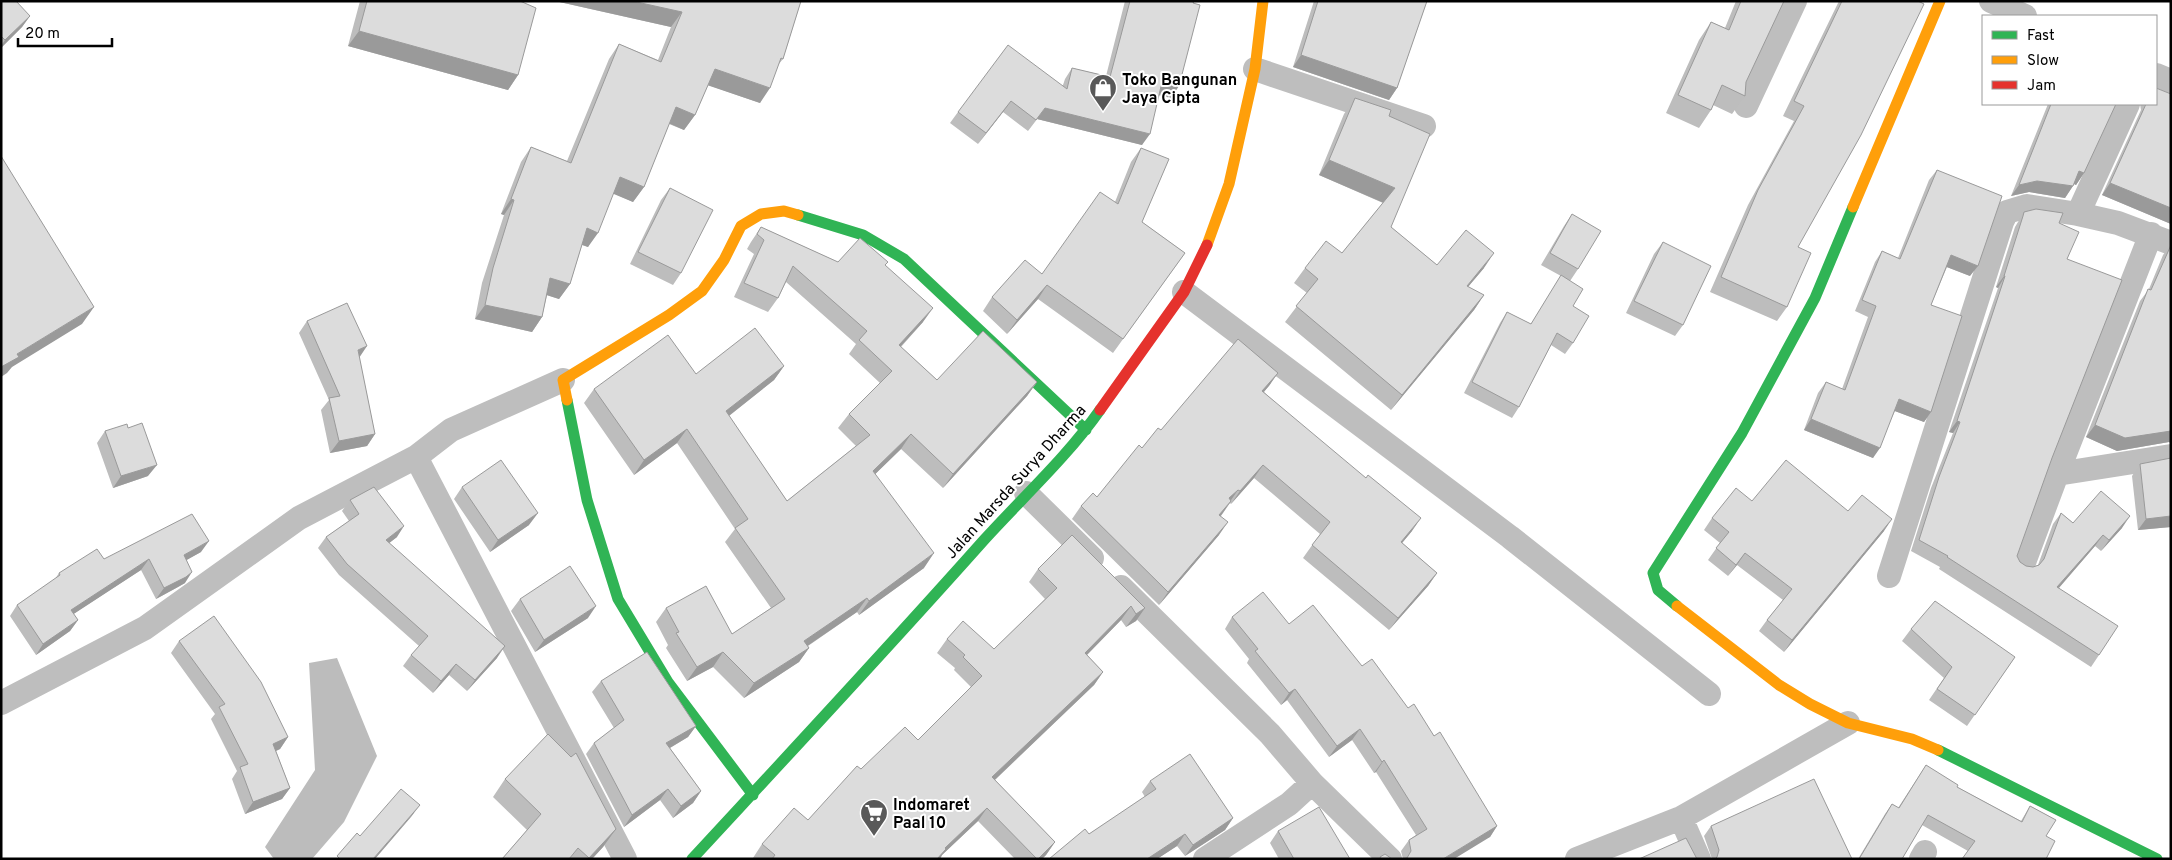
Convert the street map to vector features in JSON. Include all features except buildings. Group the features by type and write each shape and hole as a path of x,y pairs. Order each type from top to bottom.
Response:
{"main road":[{"name":"Jalan Marsda Surya Dharma","path":"697,857 880,657 1026,492 1086,430 1184,292 1210,238 1229,184 1256,69 1263,1"},
{"path":"1940,1 1815,298 1742,432 1652,573 1655,587 1779,685 1810,704 1848,723 1912,739 1943,752 2157,859"},
{"path":"753,795 668,682 618,599 587,500 563,380 669,315 702,291 724,260 741,226 762,214 784,211 863,235 904,259 1086,430"}],"street":[{"path":"1746,106 1796,1"},
{"path":"1991,1 2023,15"},
{"path":"1256,69 1424,126"},
{"path":"2157,75 2171,81"},
{"path":"2078,214 2093,185 2128,105"},
{"path":"1889,576 2002,222 2008,212 2027,206 2078,214 2118,223 2161,239 2057,474 2023,565"},
{"path":"1184,292 1510,537 1709,694"},
{"path":"1,703 146,628 299,518 416,456 451,430 563,380"},
{"path":"416,456 624,859"},
{"path":"2057,474 2171,456"},
{"path":"1026,492 1270,734 1312,783 1390,859"},
{"path":"1577,859 1681,818 1848,723"},
{"path":"1205,859 1289,804 1312,783"},
{"path":"1681,818 1699,859"}],"shaded area":[{"path":"337,658 377,756 344,822 312,859 274,859 265,847 315,770 309,663"}],"traffic: fast":[{"path":"1677,606 1658,590 1653,573 1742,433 1815,298 1853,207"},
{"path":"798,215 863,235 904,259 1086,430"},
{"path":"567,400 587,500 618,599 668,682 753,795"},
{"path":"692,859 1059,460 1100,410"},
{"path":"1938,750 2157,859"}],"traffic: slow":[{"path":"1207,245 1229,184 1255,69 1263,1"},
{"path":"1853,207 1940,1"},
{"path":"567,400 563,380 669,315 702,291 724,260 741,226 761,214 784,211 798,215"},
{"path":"1677,606 1779,685 1810,704 1848,723 1912,739 1938,750"}],"traffic: jam":[{"path":"1100,410 1184,292 1207,245"}],"place":[{"name":"Toko Bangunan Jaya Cipta","path":"1103,112"},
{"name":"Indomaret Paal 10","path":"874,837"}]}
